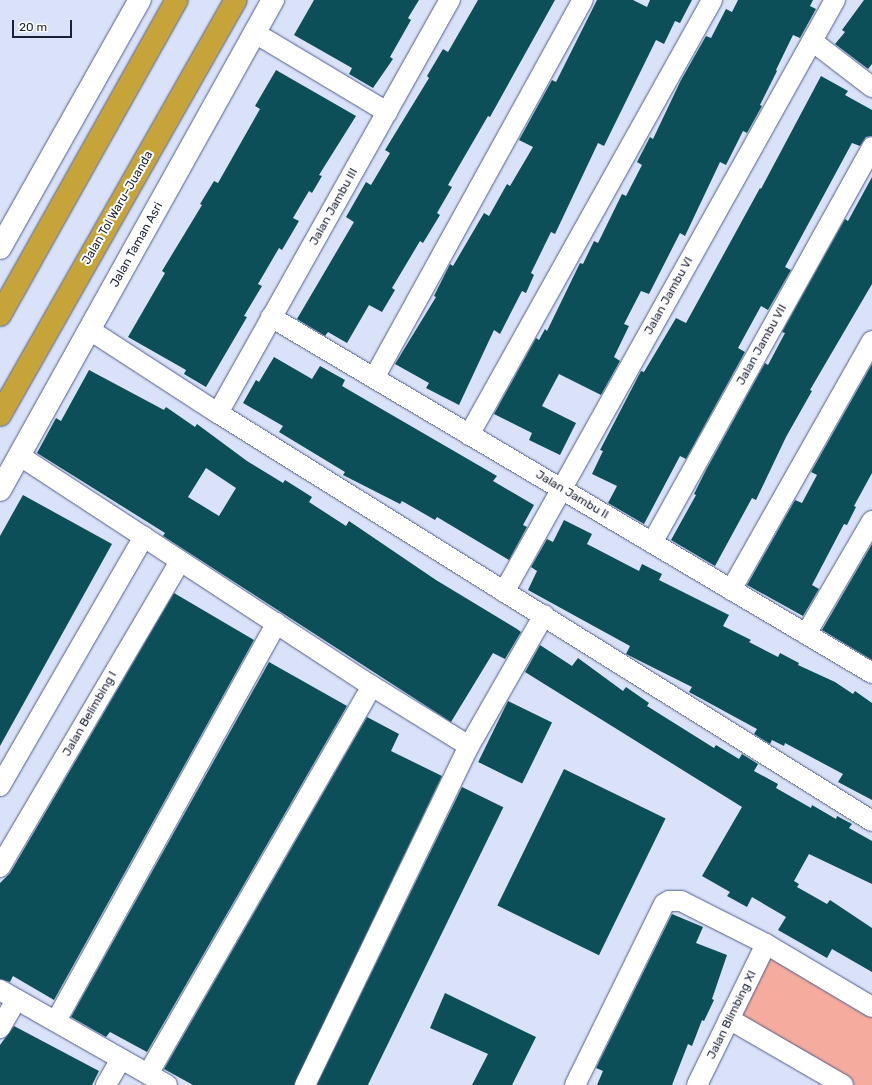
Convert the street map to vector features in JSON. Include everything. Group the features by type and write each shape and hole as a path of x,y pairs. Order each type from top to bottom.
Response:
{"highway":[{"path":"0,315 177,0"},
{"name":"Jalan Tol Waru–Juanda","path":"0,415 236,0"}],"main road":[{"path":"0,248 140,0"},
{"name":"Jalan Taman Asri","path":"0,490 273,0"}],"street":[{"name":"Jalan Jambu III","path":"218,413 450,0"},
{"path":"374,378 583,0"},
{"path":"469,434 712,0"},
{"name":"Jalan Jambu VI","path":"504,592 834,0"},
{"path":"254,33 387,112"},
{"path":"812,41 872,87"},
{"name":"Jalan Jambu VII","path":"652,543 872,147"},
{"name":"Jalan Jambu II","path":"271,317 872,673"},
{"path":"90,330 218,413 872,821"},
{"path":"731,590 872,341"},
{"path":"20,456 372,686 469,746"},
{"path":"806,634 872,522"},
{"path":"0,786 144,538"},
{"name":"Jalan Belimbing I","path":"0,867 180,561"},
{"path":"305,1085 469,746 544,615"},
{"path":"56,1021 277,623"},
{"path":"148,1074 372,686"},
{"path":"575,1085 664,904 669,901 681,901 766,944 872,1007"},
{"name":"Jalan Blimbing XI","path":"697,1085 766,944"},
{"path":"0,1028 8,995 167,1085"},
{"path":"730,1019 843,1085"},
{"path":"106,1085 121,1058"}],"shaded area":[{"path":"768,955 872,1016 872,1085 855,1085 739,1017"}],"building":[{"path":"314,0 419,0 408,18 411,20 390,57 393,59 373,88 349,74 352,68 294,35"},
{"path":"478,0 555,0 490,117 488,116 448,185 452,187 437,213 440,215 423,243 420,241 392,288 395,290 382,312 369,305 347,343 328,332 325,336 297,319 354,222 346,217 366,182 371,185 390,153 385,150 429,78 427,76 443,49 448,52"},
{"path":"597,0 633,0 647,7 650,0 692,0 680,23 675,21 664,44 656,40 604,146 598,143 555,234 551,232 531,273 534,275 526,293 522,291 500,334 494,330 459,405 426,388 429,383 395,364 436,297 434,296 450,264 453,266 484,213 489,216 507,184 510,186 533,147 519,140 552,80 556,82"},
{"path":"738,0 813,0 810,6 816,9 800,38 793,35 760,105 762,106 747,133 743,131 726,165 720,162 685,236 680,233 649,294 641,291 624,324 629,326 614,357 620,361 601,395 559,374 542,406 576,423 560,455 529,440 532,433 494,414 536,338 539,340 545,329 547,331 580,263 583,264 594,241 598,243 622,194 626,196 642,165 637,162 650,137 653,139 681,80 706,36 711,38 726,9 732,12"},
{"path":"864,0 872,0 872,64 868,69 835,44 845,32 842,30"},
{"path":"276,70 356,116 319,175 322,176 312,193 309,191 293,218 299,221 282,250 279,248 258,284 262,286 244,316 247,317 206,387 184,374 186,370 128,337 165,273 162,271 202,205 200,204 214,181 218,183 260,109 255,106"},
{"path":"821,76 848,91 845,95 872,110 872,136 866,137 860,146 852,143 785,267 791,270 768,310 761,306 738,348 745,352 686,459 680,456 644,524 608,503 617,486 592,474 603,451 600,450 641,371 644,372 676,318 686,323 760,188 761,189"},
{"path":"872,177 872,284 810,390 812,391 786,437 756,500 752,498 715,566 671,540 696,495 694,494 706,470 765,363 768,365 785,333 782,332 845,219 848,221"},
{"path":"274,357 312,379 320,366 345,380 342,386 497,476 493,481 534,505 523,525 527,527 509,560 437,517 435,520 402,501 400,504 343,475 345,472 279,432 283,426 243,403 256,380 259,382"},
{"path":"872,364 872,473 854,506 856,507 847,525 844,524 812,585 819,589 803,616 747,585 795,500 802,503 817,475 811,472"},
{"path":"89,370 164,410 166,407 195,427 197,424 247,461 283,483 285,480 312,497 309,502 346,526 349,521 436,580 521,632 505,659 493,653 451,722 163,536 165,533 37,453 56,418 61,421","holes":["206,468 236,488 219,516 188,497"]},
{"path":"23,495 112,544 0,746 0,536"},
{"path":"564,520 592,534 587,544 639,571 642,564 662,574 659,580 729,615 723,626 751,640 749,642 778,657 780,653 799,663 798,665 835,682 853,694 855,691 872,703 872,800 838,782 843,774 785,743 784,746 772,740 770,744 754,734 757,729 689,692 692,687 626,654 630,646 528,590 537,571 531,567 547,539 553,542"},
{"path":"872,544 872,660 822,630"},
{"path":"174,593 254,640 54,1000 13,976 10,982 0,979 0,883 10,873"},
{"path":"540,645 572,666 578,658 623,691 626,687 649,703 647,706 714,748 716,745 739,759 742,754 758,764 754,771 778,784 776,788 811,808 812,805 836,819 837,816 852,824 849,828 872,841 872,884 809,854 794,881 799,884 797,887 827,904 830,900 872,928 872,972 832,949 827,958 778,930 786,917 752,897 747,907 727,896 730,892 702,876 742,807 525,672"},
{"path":"269,662 347,706 147,1052 110,1032 106,1037 71,1017"},
{"path":"508,701 552,722 522,784 478,762"},
{"path":"367,717 399,734 391,751 442,776 294,1085 193,1085 164,1069"},
{"path":"564,769 666,819 599,955 497,906"},
{"path":"462,787 503,807 368,1085 317,1085"},
{"path":"672,914 703,927 696,943 727,955 712,999 714,1000 704,1021 702,1020 692,1046 688,1044 672,1085 597,1085 603,1071 596,1068"},
{"path":"445,993 536,1037 512,1085 472,1085 488,1054 430,1028"},
{"path":"14,1026 99,1071 92,1085 0,1085 0,1045"}]}
